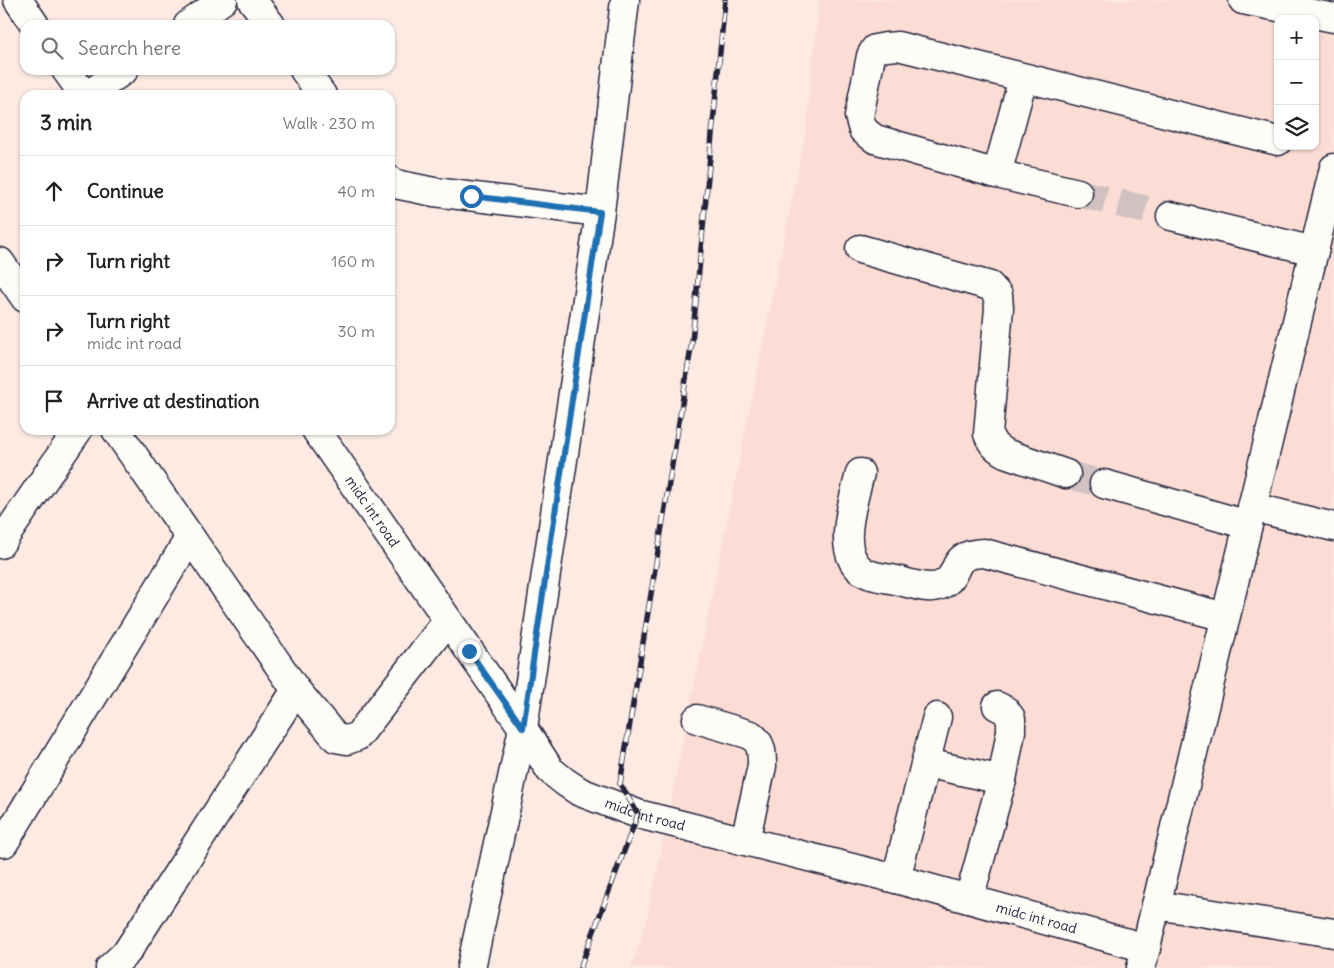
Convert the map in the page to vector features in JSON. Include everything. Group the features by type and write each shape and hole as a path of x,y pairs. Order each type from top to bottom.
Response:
{"street":[{"path":"195,20 223,0"},
{"path":"252,0 267,20"},
{"path":"471,968 523,728 600,212 625,0"},
{"path":"1243,0 1334,18"},
{"path":"1078,193 997,174 875,139 863,130 859,116 872,56 875,50 886,46 898,46 1274,141"},
{"path":"70,75 80,90"},
{"path":"95,90 117,75"},
{"path":"308,75 318,90"},
{"path":"997,174 1023,78"},
{"path":"1144,958 1334,168"},
{"path":"395,184 434,192 600,212"},
{"path":"1171,216 1314,251"},
{"path":"860,249 990,286 998,295 999,308 988,434 991,442 996,448 1005,453 1066,474"},
{"path":"2,270 20,292"},
{"path":"0,544 75,435"},
{"path":"119,435 296,690 336,738 347,740 358,736 448,620"},
{"name":"midc int road","path":"319,435 523,728 550,770 580,792 638,814 969,898 1144,958"},
{"path":"860,473 847,535 848,552 854,564 866,573 925,587 936,587 944,584 960,560 965,556 984,553 1226,617"},
{"path":"1104,484 1250,516 1334,527"},
{"path":"4,843 190,537"},
{"path":"110,968 128,952 296,690"},
{"path":"969,898 1002,780 1011,731 1010,718 1005,710 997,706"},
{"path":"896,879 938,717"},
{"path":"697,719 751,735 760,746 762,766 745,841"},
{"path":"926,763 1002,780"},
{"path":"1156,904 1334,933"}],"shaded area":[{"path":"819,0 1334,0 1334,968 631,968 647,919 806,129"}],"tunnel":[{"path":"1078,193 1171,216"},
{"path":"1066,474 1104,484"}],"railway":[{"path":"580,968 638,814 620,784 692,342 725,0"}],"route":[{"path":"469,651 523,728 600,212 471,196"}]}
